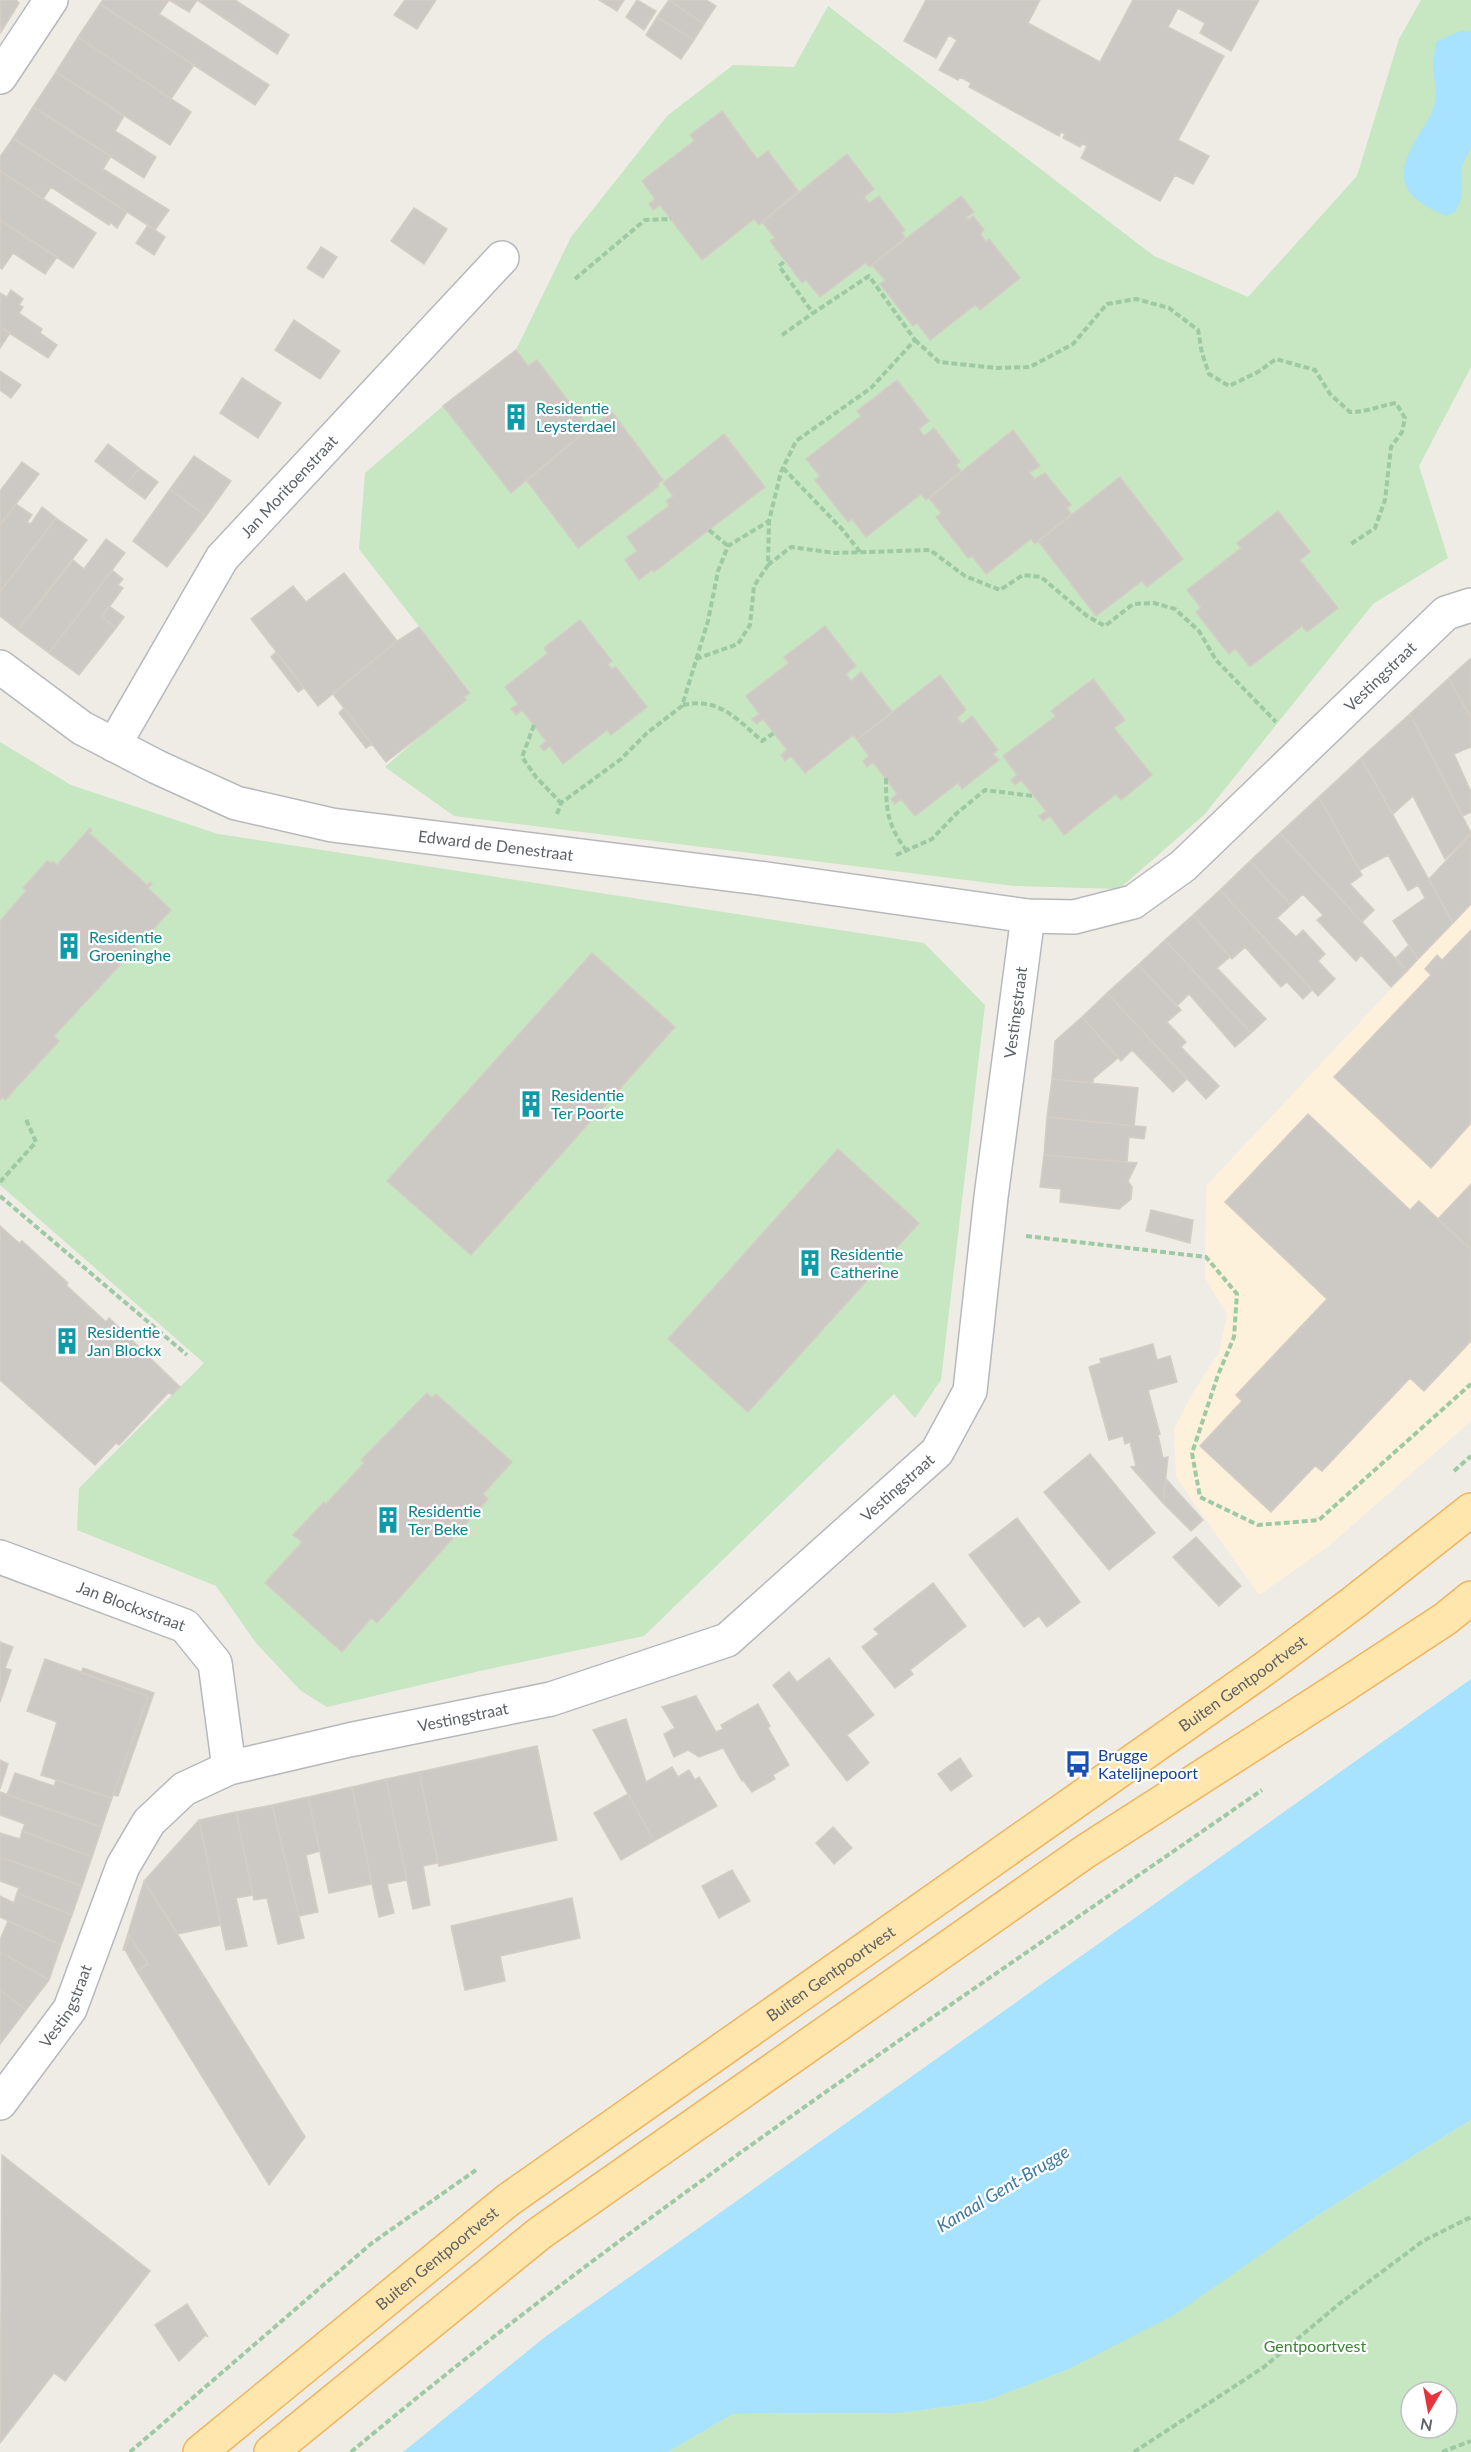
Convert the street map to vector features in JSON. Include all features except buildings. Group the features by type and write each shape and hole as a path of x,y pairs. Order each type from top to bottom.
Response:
{"main road":[{"name":"Buiten Gentpoortvest","path":"200,2452 508,2200 1264,1669 1353,1603 1471,1510"},
{"path":"271,2452 540,2234 1086,1851 1446,1619 1471,1598"}],"street":[{"path":"0,76 51,0"},
{"name":"Jan Moritoenstraat","path":"114,745 222,558 502,258"},
{"name":"Vestingstraat","path":"0,2103 70,2009 123,1866 149,1822 184,1789 229,1768 349,1740 551,1698 727,1640 938,1452 970,1391 987,1232 1028,916 1074,917 1133,902 1183,866 1446,613 1471,605"},
{"name":"Edward de Denestraat","path":"0,667 82,728 236,803 332,825 865,892 1028,916"},
{"name":"Jan Blockxstraat","path":"0,1557 185,1626 215,1663 229,1768"}],"path":[{"path":"576,279 645,220 671,219"},
{"path":"785,261 779,266 813,313"},
{"path":"782,335 869,276 893,305 915,340 939,362 997,368 1030,367 1073,344 1107,304 1136,299 1169,308 1198,330 1209,374 1229,386 1258,372 1276,359 1315,370 1330,394 1350,412 1368,412 1382,405 1395,403 1405,418 1402,432 1391,447 1385,500 1375,528 1351,544"},
{"path":"768,565 769,521 783,468 796,441 871,388 915,340"},
{"path":"783,468 841,528 861,553"},
{"path":"682,706 708,621 718,571 729,546 769,521"},
{"path":"709,530 729,546"},
{"path":"695,659 738,644 750,625 754,586 768,565 791,547 834,553 930,550 965,576 1000,590 1023,575 1041,577 1087,616 1105,626 1133,603 1154,603 1174,609 1199,631 1216,660 1302,752"},
{"path":"544,851 561,804 621,759 647,733 682,706 697,702 726,710 762,741 774,733"},
{"path":"534,725 522,757 536,777 561,804"},
{"path":"886,778 886,811 894,834 906,850"},
{"path":"865,892 898,854 933,839 957,813 985,790 1033,796"},
{"path":"0,1182 36,1142 25,1117"},
{"path":"0,1196 187,1355"},
{"path":"987,1232 1206,1257 1237,1294 1234,1337 1218,1375 1192,1453 1200,1497 1258,1525 1319,1520 1471,1384"},
{"path":"351,2452 545,2296 651,2218 888,2049 1271,1784"},
{"path":"1134,2452 1264,2367 1339,2304 1423,2241 1471,2217"},
{"path":"1442,2452 1471,2441"}],"shaded area":[{"path":"1471,904 1471,1421 1329,1546 1259,1595 1176,1477 1174,1430 1190,1398 1219,1352 1227,1314 1205,1278 1206,1186"}],"green space":[{"path":"1421,0 1471,0 1471,367 1419,466 1448,558 1373,604 1204,815 1119,889 1014,886 454,816 385,767 470,692 359,549 365,473 443,406 516,350 571,237 667,116 733,65 794,67 828,6 1154,256 1248,297 1357,176 1399,39"},
{"path":"0,742 71,785 218,834 924,943 985,1005 941,1380 915,1418 894,1394 644,1636 327,1707 301,1691 256,1643 216,1586 77,1530 79,1488 204,1363 0,1185"},
{"name":"Gentpoortvest","path":"1471,2120 1471,2452 668,2452 733,2414 902,2413 986,2401 1067,2370 1174,2314 1315,2217"}],"water":[{"path":"1460,31 1471,31 1471,148 1461,167 1462,196 1456,211 1446,216 1422,204 1414,197 1404,180 1404,169 1407,157 1429,118 1435,102 1433,65 1436,42"},
{"name":"Kanaal Gent-Brugge","path":"1471,1679 1471,2120 1315,2217 1174,2315 1067,2370 986,2401 902,2413 733,2414 668,2452 403,2452 545,2337"}],"place":[{"name":"Residentie Leysterdael","path":"516,417"},
{"name":"Residentie Groeninghe","path":"69,946"},
{"name":"Residentie Ter Poorte","path":"531,1104"},
{"name":"Residentie Catherine","path":"810,1263"},
{"name":"Residentie Jan Blockx","path":"67,1341"},
{"name":"Residentie Ter Beke","path":"388,1520"},
{"name":"Brugge Katelijnepoort","path":"1078,1764"}]}
